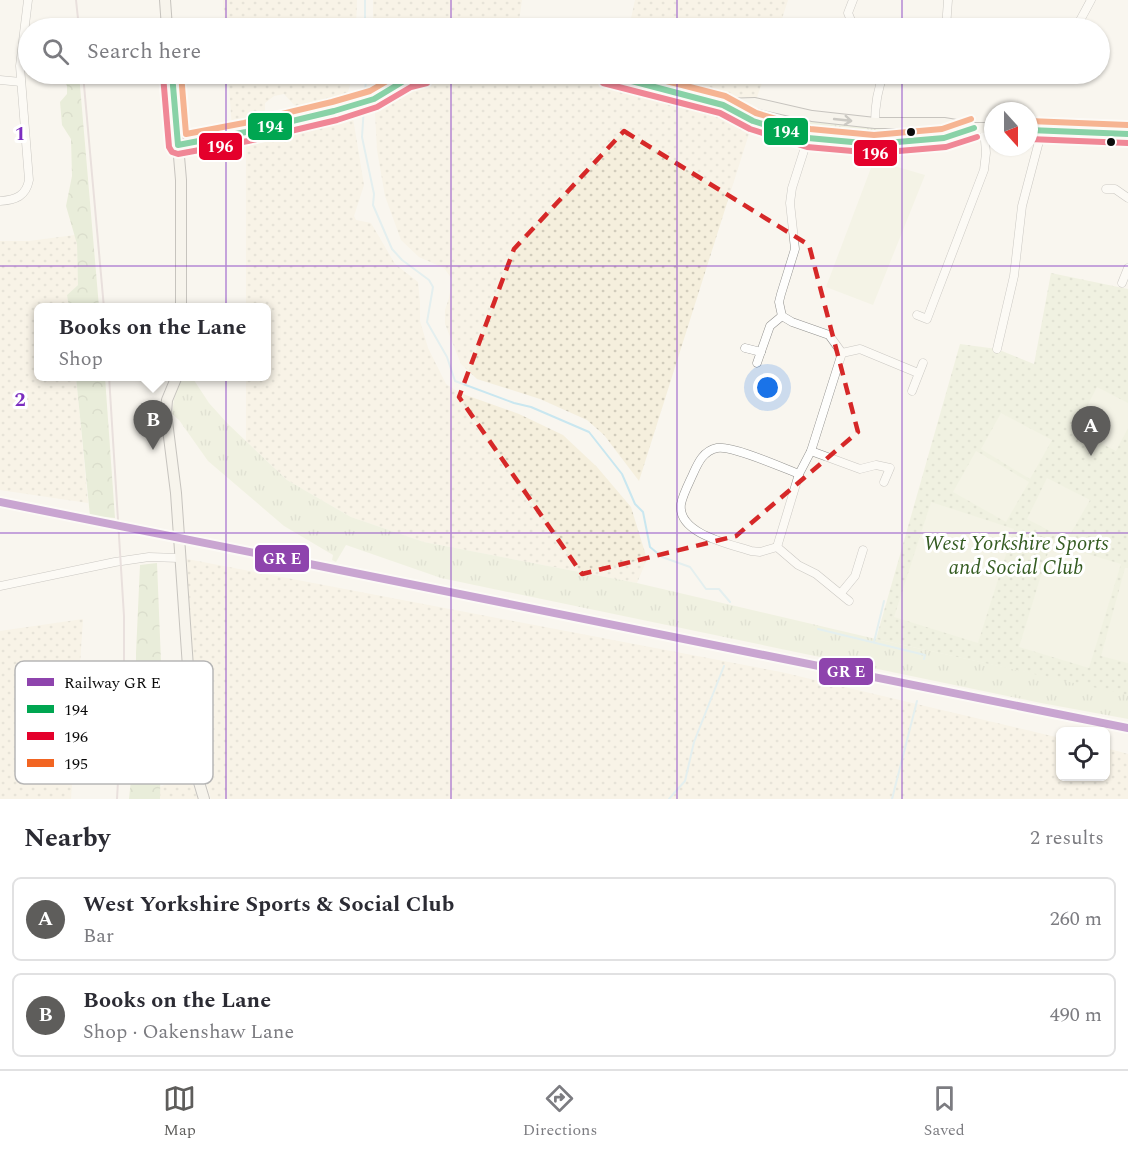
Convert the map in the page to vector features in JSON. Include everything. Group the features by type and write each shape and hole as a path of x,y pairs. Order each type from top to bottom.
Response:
{"street":[{"path":"26,18 28,0"},
{"path":"165,0 166,18"},
{"path":"850,18 848,13 853,0"},
{"path":"947,18 948,0"},
{"path":"1081,18 1091,0"},
{"path":"0,80 18,82"},
{"path":"0,201 17,199 27,188 29,180 21,84"},
{"path":"173,84 181,180 181,303"},
{"path":"178,145 246,132 364,102 399,84"},
{"path":"643,84 723,105 753,121 808,138 874,144 944,138 984,128"},
{"path":"874,144 879,84"},
{"path":"723,105 755,103 812,116 875,123 944,123 984,128"},
{"path":"777,547 800,474 811,451 842,352 829,335 792,322 782,316 779,302 795,249 790,203 792,188 808,138 812,116"},
{"path":"1038,130 1128,134"},
{"path":"997,349 1014,276 1022,206 1042,130"},
{"path":"917,315 927,320 984,170 986,156"},
{"path":"1106,189 1115,189 1128,198"},
{"path":"1122,282 1128,268"},
{"path":"757,363 770,326 782,316"},
{"path":"745,348 761,352"},
{"path":"842,352 860,350 918,373"},
{"path":"912,391 923,363"},
{"path":"175,381 167,400 166,413 173,458 187,661"},
{"path":"777,547 760,552 752,551 694,530 684,519 681,504 698,463 703,456 717,448 734,451 800,474"},
{"path":"811,451 860,469 876,465 890,468 884,482"},
{"path":"777,547 798,565 816,574 849,601"},
{"path":"841,593 855,576 863,550"},
{"path":"0,586 149,556 179,553"},
{"path":"200,784 204,799"}],"highlighted area":[{"path":"624,131 809,245 858,432 736,536 582,574 459,397 514,249"}],"shaded area":[{"path":"223,0 357,0 356,18 224,18"},
{"path":"373,0 522,0 519,18 373,18"},
{"path":"635,0 788,0 782,18 631,18"},
{"path":"229,84 350,84 348,92 340,98 303,108 296,107 284,94 274,96 265,103 265,114 262,119 232,128"},
{"path":"374,84 643,84 723,105 753,121 639,481 604,435 587,420 540,399 477,379 461,364 445,324 445,310 452,279 444,268 419,257 401,240 385,196 377,150"},
{"path":"680,84 762,84 755,103"},
{"path":"351,106 364,185 354,216 356,220 371,223 395,264 418,282 420,321 428,348 446,384 460,393 519,414 563,435 597,467 631,507 647,559 637,583 424,542 351,517 287,480 246,441 246,381 271,381 271,303 246,303 246,132"},
{"path":"75,235 78,285 67,295 68,303 34,303 34,381 76,381 88,503 0,490 0,241 29,241"},
{"path":"187,559 781,672 1056,737 1056,781 1110,781 1110,749 1128,754 1128,799 211,799 207,784 213,784 213,661 191,661"},
{"path":"83,619 80,661 15,661 15,784 72,784 71,799 0,799 0,631"},
{"path":"167,784 193,784 198,799 160,799 160,787"}],"green space":[{"path":"66,84 80,84 99,303 68,303 67,295 78,285 77,244 66,206 72,176 71,139 62,125 60,102 67,94"},
{"path":"755,103 812,116 974,128 874,144 808,138 723,105"},
{"path":"874,160 925,175 873,305 826,287"},
{"name":"West Yorkshire Sports and Social Club","path":"1051,273 1128,289 1128,695 876,639 960,344 997,349 1034,364"},
{"path":"76,381 105,381 115,518 90,516"},
{"path":"180,381 195,381 209,403 228,424 287,480 351,517 424,542 637,583 876,639 1128,694 1128,719 1041,703 441,578 346,545 336,562 332,560 333,555 284,526 208,461 179,420 172,414"},
{"path":"1097,387 1128,403 1128,428 1116,451 1075,430"},
{"path":"1001,413 1052,440 1030,479 981,449"},
{"path":"976,451 1029,482 1006,522 953,492"},
{"path":"1047,478 1090,500 1067,540 1027,519"},
{"path":"931,502 1014,529 978,643 894,617"},
{"path":"1051,543 1121,564 1089,668 1019,647"},
{"path":"157,563 161,661 136,661 140,565"},
{"path":"1125,568 1128,568 1128,663 1101,656"},
{"path":"131,784 160,784 160,799 129,799"}],"waterway":[{"path":"365,0 365,18"},
{"path":"365,98 366,84"},
{"path":"364,106 362,137 374,194 373,205 392,249 402,260 429,280 433,287 427,322 447,357 455,381 531,407 589,432 622,474 635,504 643,512 650,547 662,557 690,567 706,589 719,589 730,602"},
{"path":"874,642 884,601"},
{"path":"818,629 925,655 924,659"},
{"path":"669,799 685,781 694,742 724,666"},
{"path":"892,799 917,701"}],"railway":[{"path":"76,0 78,18"},
{"path":"84,84 104,303"},
{"path":"109,381 124,616 124,661"},
{"path":"117,799 118,784"}],"transit line":[{"name":"196","path":"164,84 169,147 172,152 178,154 248,141 337,120 377,107 411,87 423,84"},
{"name":"194","path":"173,84 178,145 334,111 374,99 399,84"},
{"name":"195","path":"182,84 186,134 332,102 370,91 382,84"},
{"name":"196","path":"607,84 720,113 750,129 807,147 875,153 946,147 977,137"},
{"name":"194","path":"643,84 723,105 753,121 808,138 874,144 944,138 974,128"},
{"name":"195","path":"678,84 725,96 756,113 810,129 874,135 942,129 971,119"},
{"name":"195","path":"1038,121 1128,125"},
{"name":"194","path":"1038,130 1128,134"},
{"name":"196","path":"1038,139 1128,143"},
{"path":"0,502 1128,728"}],"place":[{"name":"Books on the Lane","path":"153,450"},
{"name":"West Yorkshire Sports & Social Club","path":"1091,456"}]}
